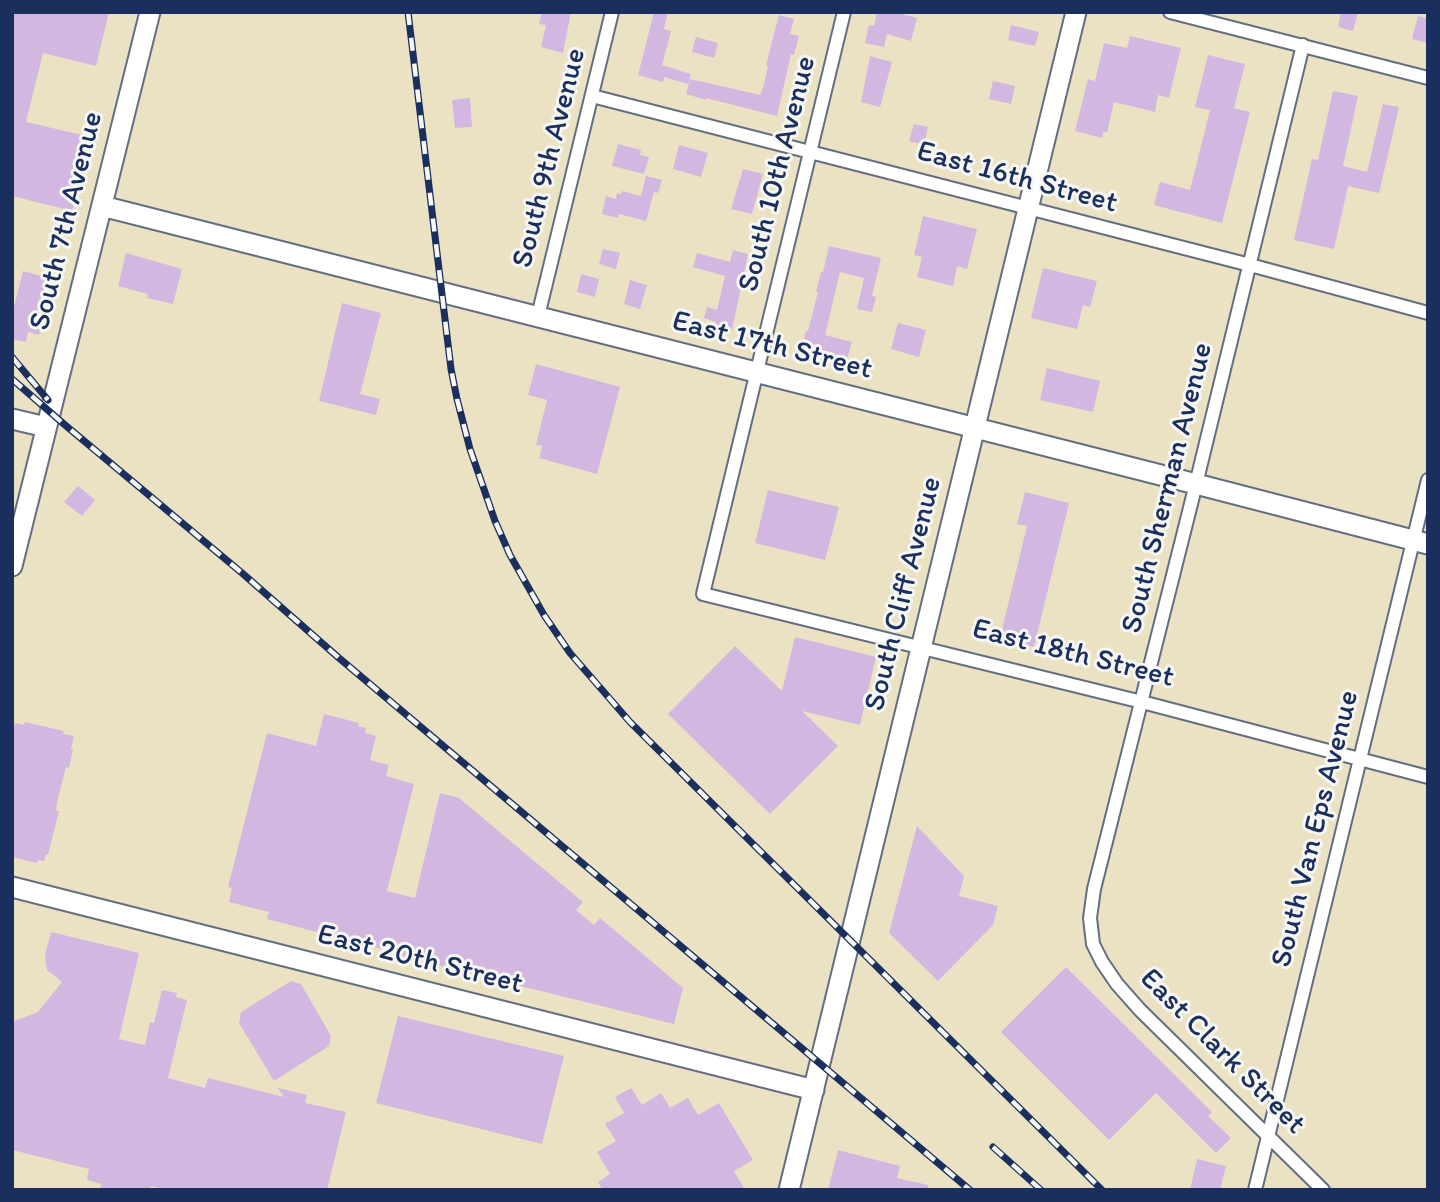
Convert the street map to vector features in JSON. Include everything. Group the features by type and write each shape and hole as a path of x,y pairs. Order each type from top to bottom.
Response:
{"street":[{"name":"South 7th Avenue","path":"12,566 150,12"},
{"name":"South 9th Avenue","path":"538,316 612,12"},
{"name":"South 10th Avenue","path":"703,594 844,12"},
{"name":"South Cliff Avenue","path":"789,1190 1076,12"},
{"path":"1170,12 1428,78"},
{"name":"South Sherman Avenue","path":"1093,944 1090,918 1094,889 1303,46"},
{"name":"East 16th Street","path":"592,96 1428,313"},
{"name":"East 17th Street","path":"102,206 1420,542"},
{"path":"12,419 46,428"},
{"name":"South Van Eps Avenue","path":"1255,1190 1360,760 1420,542 1428,480"},
{"name":"East 18th Street","path":"703,594 1142,702 1428,777"},
{"name":"East 20th Street","path":"12,887 814,1090"},
{"name":"East Clark Street","path":"1093,944 1102,962 1132,1002 1324,1190"}],"building":[{"path":"12,12 109,12 96,66 43,53 26,122 91,137 72,211 12,196"},
{"path":"542,12 571,12 563,53 541,47 546,25 539,24"},
{"path":"654,12 668,12 664,29 671,31 662,65 691,74 688,84 664,77 663,82 638,75"},
{"path":"877,12 894,12 917,18 911,41 887,34 884,47 865,43 869,25 874,26"},
{"path":"1341,12 1358,12 1353,31 1338,27"},
{"path":"779,15 794,19 790,34 799,36 794,55 791,54 777,116 686,94 690,79 760,95"},
{"path":"1418,16 1428,19 1428,43 1412,39"},
{"path":"1011,25 1039,32 1035,46 1008,40"},
{"path":"1130,36 1181,48 1169,98 1158,95 1155,112 1114,102 1107,132 1103,132 1102,138 1075,131 1088,79 1095,81 1104,43 1127,48"},
{"path":"696,37 718,43 714,58 692,52"},
{"path":"1208,55 1245,64 1234,108 1250,112 1222,223 1154,205 1160,182 1190,190 1210,110 1195,107"},
{"path":"870,56 892,62 880,107 861,102"},
{"path":"993,81 1015,86 1011,104 989,99"},
{"path":"1333,91 1358,96 1343,166 1367,172 1383,104 1399,107 1379,193 1348,186 1334,249 1294,240 1312,159 1318,160"},
{"path":"470,98 472,127 455,128 452,100"},
{"path":"914,124 928,127 924,145 909,141"},
{"path":"618,144 641,150 640,155 649,157 644,174 612,166"},
{"path":"679,145 708,153 701,177 673,169"},
{"path":"743,169 763,174 752,214 731,209"},
{"path":"646,176 662,180 658,193 654,192 646,221 619,214 618,218 602,214 606,196 616,199 617,193 621,194 622,191 641,196"},
{"path":"923,216 977,229 967,269 957,266 953,286 917,277 922,257 914,255"},
{"path":"829,246 881,258 872,296 876,297 872,312 857,309 864,278 840,272 825,335 852,342 846,363 801,352"},
{"path":"603,249 620,253 616,269 599,264"},
{"path":"733,250 748,254 732,330 719,327 716,322 704,318 707,307 717,310 725,276 693,267 697,253 730,262"},
{"path":"126,253 182,269 173,304 147,298 148,294 118,286"},
{"path":"1043,268 1097,281 1090,307 1083,305 1077,329 1031,318"},
{"path":"23,271 56,280 53,293 50,292 39,335 28,332 26,342 12,339 12,315"},
{"path":"581,274 599,279 595,297 577,292"},
{"path":"630,280 647,285 640,309 624,304"},
{"path":"342,303 381,313 360,394 380,399 376,415 319,401"},
{"path":"898,323 926,330 919,357 891,349"},
{"path":"536,364 620,387 597,474 539,458 542,446 536,445 547,400 528,395"},
{"path":"1047,368 1100,381 1093,412 1040,400"},
{"path":"78,486 95,500 82,516 64,502"},
{"path":"768,490 839,507 825,560 755,543"},
{"path":"1025,492 1069,503 1034,647 1000,638 1027,526 1017,524"},
{"path":"795,637 876,657 860,725 802,711 838,746 770,814 668,714 735,646 782,691"},
{"path":"324,714 359,723 358,726 366,728 365,733 376,736 370,760 389,765 386,776 414,784 387,891 415,898 440,793 459,798 583,902 576,910 594,925 600,918 683,988 674,1024 400,956 401,954 267,919 269,912 229,902 232,888 228,887 267,733 316,746"},
{"path":"25,722 74,736 69,768 66,767 57,802 56,811 59,811 48,855 46,854 44,861 38,860 37,863 12,857 12,735 15,723 24,725"},
{"path":"917,826 964,876 959,896 998,906 993,925 938,981 889,933"},
{"path":"51,932 139,953 119,1039 145,1045 150,1022 154,1023 162,990 177,993 176,997 187,1000 168,1078 205,1088 208,1078 284,1097 278,1088 307,1095 305,1103 346,1112 327,1190 166,1190 151,1186 150,1190 100,1190 101,1184 87,1180 89,1169 12,1150 12,1022 38,1012 62,982 47,970 45,955"},
{"path":"1066,967 1212,1112 1208,1116 1231,1138 1216,1153 1156,1093 1109,1140 1001,1032"},
{"path":"291,981 301,984 331,1036 329,1046 274,1081 239,1023 241,1012"},
{"path":"398,1016 564,1056 542,1144 376,1103"},
{"path":"631,1088 642,1105 661,1093 670,1108 688,1098 698,1115 719,1103 753,1160 734,1171 745,1190 603,1190 598,1182 610,1174 597,1152 616,1141 605,1124 624,1113 615,1097"},
{"path":"838,1150 900,1166 897,1178 928,1185 928,1190 828,1190"},
{"path":"1197,1159 1226,1166 1220,1190 1190,1190"}],"railway":[{"path":"408,12 451,369 457,399 470,449 495,521 510,555 544,615 570,653 630,722 1102,1190"},
{"path":"12,357 48,400"},
{"path":"12,379 970,1190"},
{"path":"993,1147 1041,1190"}]}
